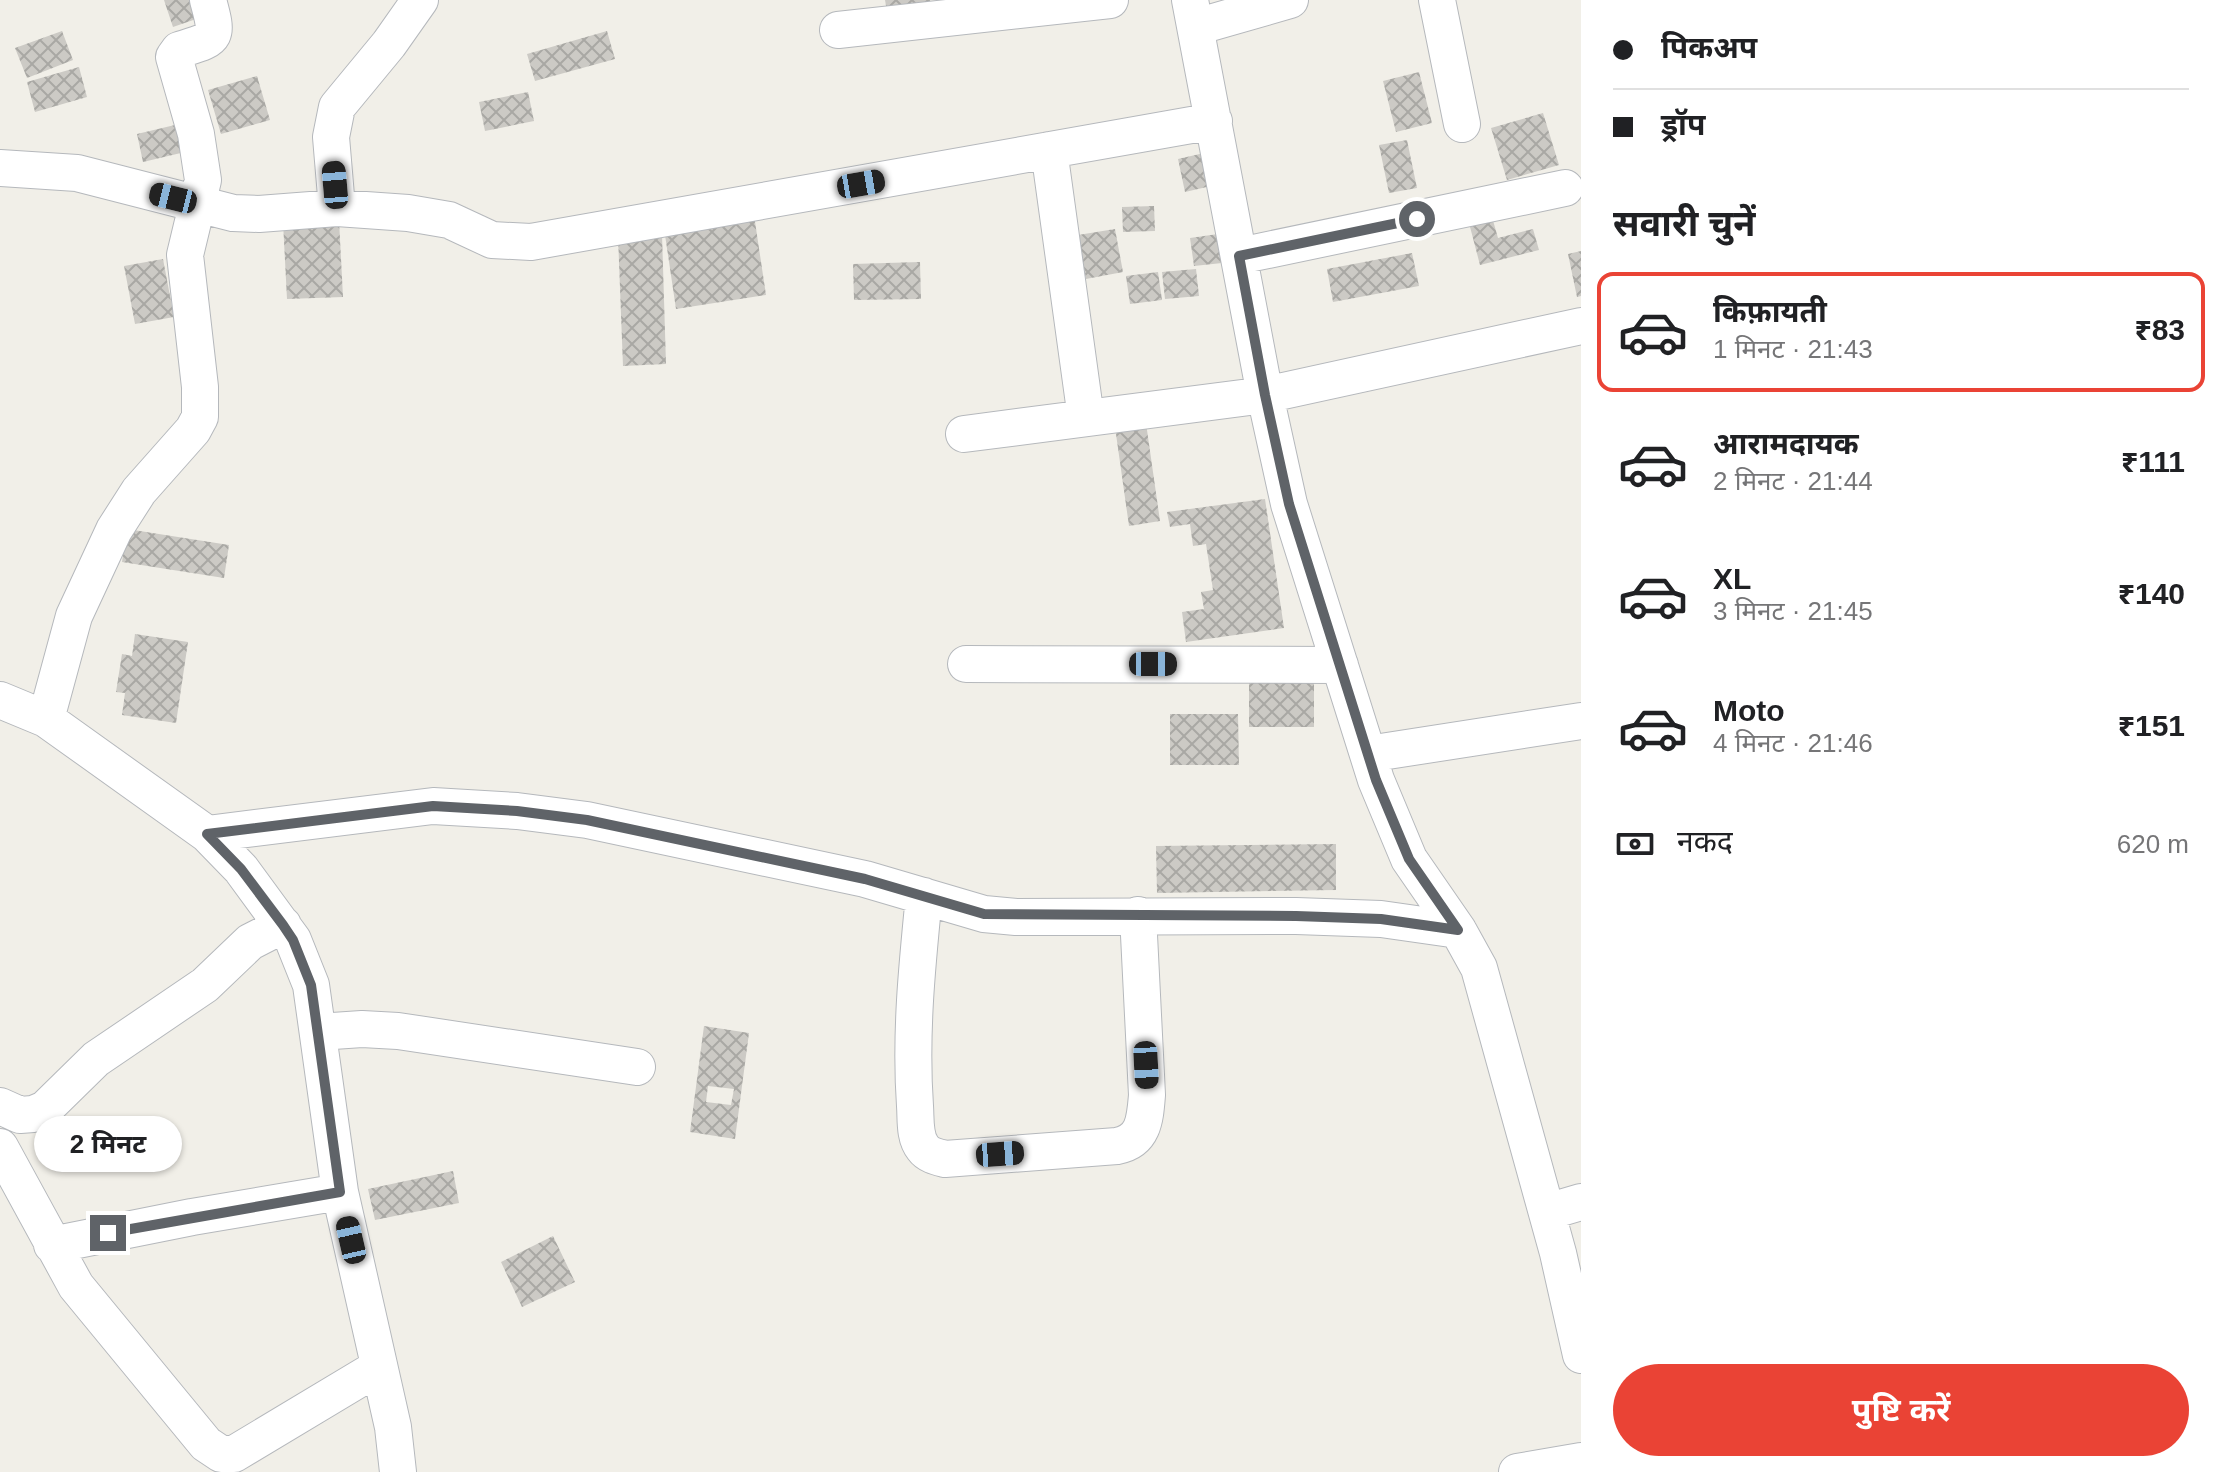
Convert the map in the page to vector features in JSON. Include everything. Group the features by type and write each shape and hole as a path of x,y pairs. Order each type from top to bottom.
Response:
{"street":[{"path":"46,719 74,616 114,530 139,491 193,430 200,417 200,387 185,255 203,180 196,134 174,57 179,50 209,42 214,36 216,28 208,0"},
{"path":"337,208 331,137 337,107 389,44 420,0"},
{"path":"838,30 1110,0"},
{"path":"1290,0 1193,14 1265,395 1289,504 1392,823 1409,859 1458,930 1479,968 1547,1212 1581,1355"},
{"path":"1437,0 1462,124"},
{"path":"0,168 77,173 233,213 337,208 433,216 506,243 531,242 1214,121"},
{"path":"1049,150 1086,418"},
{"path":"1239,256 1565,188"},
{"path":"964,434 1265,395 1581,326"},
{"path":"966,664 1340,665"},
{"path":"0,700 46,719 207,834 241,869 293,940 311,985 340,1192 393,1427 398,1472"},
{"path":"1368,754 1581,721"},
{"path":"207,834 433,806 517,811 587,820 865,879 984,914 1381,919 1458,930"},
{"path":"924,896 913,1007 917,1134 923,1148 931,1155 945,1159 1117,1146 1130,1144 1138,1135 1145,1122 1147,1095 1138,915"},
{"path":"0,1106 20,1115 45,1109 96,1059 205,985 250,942 283,925"},
{"path":"318,1032 362,1029 398,1031 637,1067"},
{"path":"0,1147 76,1286 206,1444 221,1454 234,1454 379,1367"},
{"path":"52,1245 340,1192"},
{"path":"1547,1212 1581,1202"},
{"path":"1517,1472 1581,1461"}],"building":[{"path":"164,0 197,0 202,17 173,27"},
{"path":"885,0 930,0 931,4 887,11"},
{"path":"62,31 73,60 27,78 15,48"},
{"path":"607,31 615,59 535,81 527,54"},
{"path":"79,67 87,97 35,112 27,82"},
{"path":"1419,72 1432,123 1396,132 1383,81"},
{"path":"257,76 270,120 221,134 208,90"},
{"path":"528,92 534,121 485,131 479,102"},
{"path":"1543,113 1559,165 1507,180 1491,128"},
{"path":"179,124 185,152 143,162 137,134"},
{"path":"1407,140 1417,188 1389,193 1379,145"},
{"path":"1204,153 1211,186 1185,192 1178,159"},
{"path":"1154,206 1155,231 1123,232 1122,207"},
{"path":"754,215 766,295 676,309 664,228"},
{"path":"1492,217 1498,238 1533,229 1539,250 1480,265 1469,223"},
{"path":"339,220 343,297 287,299 283,222"},
{"path":"1115,229 1123,272 1086,279 1078,235"},
{"path":"662,234 666,364 623,366 618,236"},
{"path":"1218,234 1222,263 1194,266 1190,238"},
{"path":"1581,251 1581,296 1577,297 1568,254"},
{"path":"1412,253 1419,286 1333,302 1327,269"},
{"path":"163,259 174,317 135,324 124,266"},
{"path":"920,262 921,299 854,300 853,264"},
{"path":"1196,269 1199,296 1165,299 1162,272"},
{"path":"1158,272 1162,300 1130,304 1126,276"},
{"path":"1146,423 1160,521 1129,526 1115,427"},
{"path":"1265,499 1284,628 1186,642 1182,612 1204,609 1201,592 1213,590 1206,544 1193,546 1190,524 1170,527 1167,512"},
{"path":"127,529 229,545 224,578 122,562"},
{"path":"135,634 188,642 176,723 122,715 125,693 116,692 122,654 132,656"},
{"path":"1249,680 1314,681 1314,727 1249,727"},
{"path":"1170,714 1238,714 1239,765 1170,765"},
{"path":"1336,844 1336,890 1157,893 1156,846"},
{"path":"704,1026 749,1033 735,1139 690,1132","holes":["708,1086 734,1089 731,1105 706,1102"]},
{"path":"453,1171 459,1203 375,1220 368,1189"},
{"path":"553,1236 575,1282 522,1307 501,1262"}],"route":[{"path":"108,1233 340,1192 311,985 293,940 283,925 241,869 207,834 364,812 433,806 517,811 587,820 865,879 984,914 1016,917 1296,916 1381,919 1458,930 1409,859 1376,780 1289,504 1239,256 1417,219"}]}
